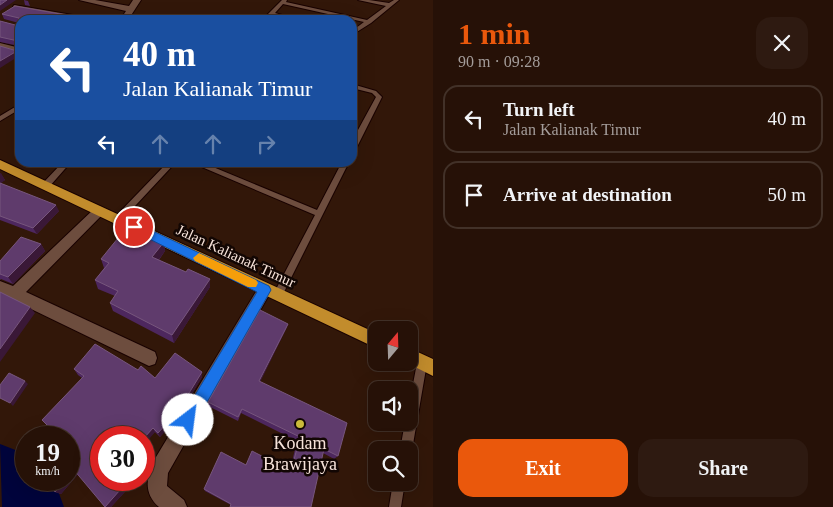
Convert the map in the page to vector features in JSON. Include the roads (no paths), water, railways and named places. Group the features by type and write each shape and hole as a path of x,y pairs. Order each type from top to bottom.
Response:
{"highway":[{"name":"Jalan Kalianak Timur","path":"0,164 368,337"}],"street":[{"path":"8,12 25,0"},
{"path":"82,0 130,9"},
{"path":"127,15 137,0"},
{"path":"15,7 61,15"},
{"path":"0,46 15,50"},
{"path":"16,293 99,211"},
{"path":"0,287 149,358"},
{"path":"177,507 160,496 155,483 160,469 272,292"}],"lane":[{"path":"360,0 390,5"},
{"path":"357,31 397,0"},
{"path":"276,15 272,14 284,1 341,15"},
{"path":"357,19 369,22"},
{"path":"357,87 374,92 379,97 357,139"},
{"path":"0,118 15,109"},
{"path":"46,185 63,167"},
{"path":"118,219 167,167"},
{"path":"205,167 319,214"},
{"path":"272,292 319,214 343,167"},
{"path":"408,441 421,362"},
{"path":"394,507 397,491"}],"waterway":[{"path":"0,469 38,507"}],"place":[{"name":"Kodam Brawijaya","path":"300,424"}]}
